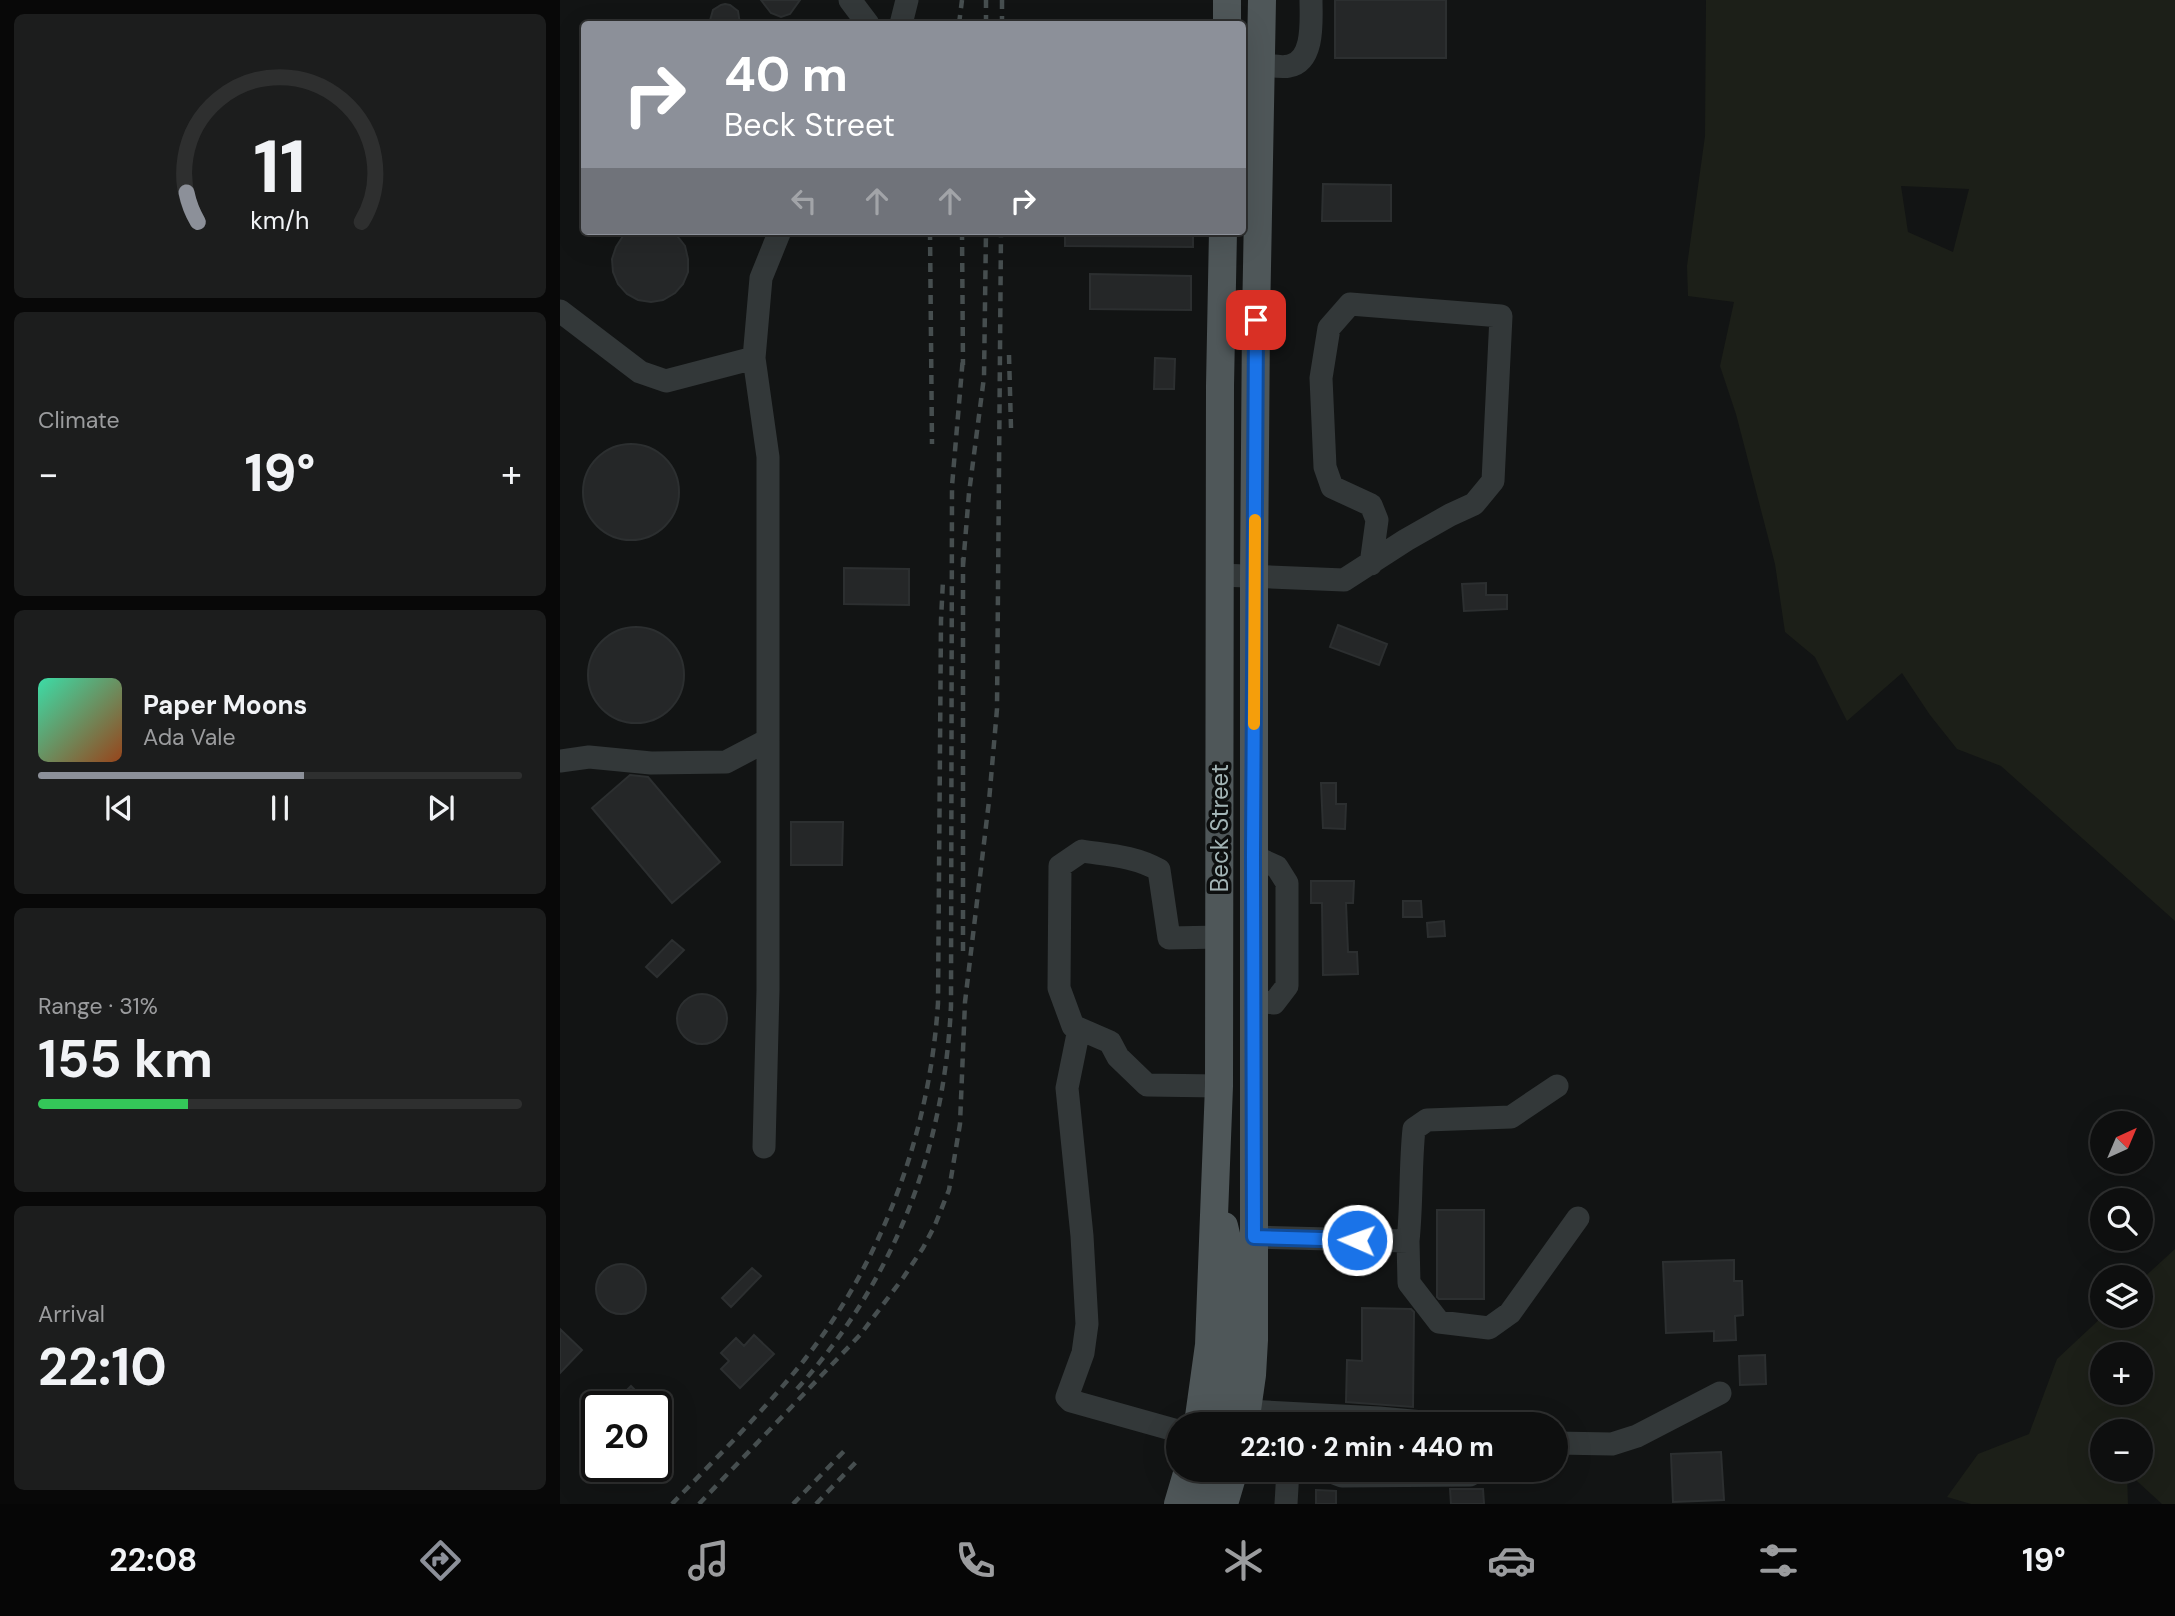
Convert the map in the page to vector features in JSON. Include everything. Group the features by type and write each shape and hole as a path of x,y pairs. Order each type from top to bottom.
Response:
{"main road":[{"path":"1227,0 1227,21"},
{"name":"Beck Street","path":"1247,1412 1254,1340 1254,576 1262,0"},
{"name":"Beck Street","path":"1200,1412 1209,1345 1219,1086 1223,235"},
{"path":"1216,1192 1233,1264 1231,1352 1223,1412"},
{"path":"1178,1504 1184,1482"},
{"path":"1201,1504 1207,1482"},
{"path":"1224,1504 1230,1482"}],"lane":[{"path":"850,0 866,21"},
{"path":"902,21 907,0"},
{"path":"1261,65 1292,65 1306,52 1310,42 1311,0"},
{"path":"764,1147 768,990 768,457 754,358 761,278 778,235"},
{"path":"1220,575 1344,580 1371,564 1428,527 1474,504 1493,481 1501,316 1350,304 1329,328 1321,378 1325,467 1332,487 1371,505 1377,520 1371,564"},
{"path":"560,311 640,372 666,382 754,358"},
{"path":"560,761 589,757 651,763 726,762 768,740"},
{"path":"1219,1086 1147,1085 1118,1057 1110,1042 1073,1026 1059,988 1060,866 1082,851 1147,863 1159,870 1169,938 1220,937"},
{"path":"1079,1029 1067,1088 1082,1236 1087,1324 1083,1353 1067,1397 1071,1401 1166,1428"},
{"path":"1557,1086 1511,1117 1427,1120 1414,1129 1408,1241 1409,1283 1439,1322 1489,1328 1510,1314 1578,1218"},
{"path":"1254,1237 1408,1241"},
{"path":"1568,1443 1612,1444 1637,1436 1720,1393"},
{"path":"1286,1504 1287,1482"}],"shaded area":[{"path":"1706,0 2175,0 2175,921 2001,766 1957,749 1902,673 1847,721 1815,657 1785,632 1775,564 1736,414 1720,366 1734,302 1688,296 1687,266 1705,136","holes":["1901,186 1969,189 1953,252 1908,232"]},
{"path":"2175,1249 2175,1504 2162,1504 2138,1482 2153,1482 2153,1419 2090,1419 2090,1482 2127,1482 2128,1504 1971,1504 1947,1497 1978,1454 2029,1434 2057,1359 2090,1328 2153,1328 2153,1269"}],"building":[{"path":"761,0 800,0 790,14 781,17 771,13"},
{"path":"1335,0 1446,0 1446,58 1335,58"},
{"path":"721,5 730,5 738,11 740,21 710,21 713,10"},
{"path":"1323,184 1391,185 1391,221 1322,221"},
{"path":"1065,235 1193,235 1193,247 1065,246"},
{"path":"623,236 678,237 685,246 688,272 675,293 663,300 651,302 638,300 627,294 618,284 612,259"},
{"path":"1090,274 1191,276 1191,310 1090,309"},
{"path":"1155,358 1175,359 1174,389 1154,389"},
{"path":"631,444 649,447 665,458 676,474 679,492 676,510 665,526 649,537 631,540 613,537 597,526 586,510 583,492 586,474 597,458 613,447"},
{"path":"844,568 909,569 909,605 844,604"},
{"path":"1486,583 1486,595 1507,595 1507,609 1464,611 1462,584"},
{"path":"1338,625 1387,644 1379,665 1330,647"},
{"path":"636,627 654,630 670,641 681,657 684,675 681,693 670,709 654,720 636,723 618,720 602,709 591,693 588,675 591,657 602,641 618,630"},
{"path":"630,775 648,777 720,862 672,903 592,808"},
{"path":"1321,783 1336,783 1336,804 1346,804 1345,829 1323,828"},
{"path":"791,822 843,822 842,865 791,865"},
{"path":"1311,881 1354,881 1353,903 1346,903 1348,952 1357,952 1358,974 1323,975 1322,903 1311,903"},
{"path":"1403,901 1421,901 1422,917 1403,917"},
{"path":"1444,921 1445,936 1428,937 1427,923"},
{"path":"672,940 684,950 657,977 646,967"},
{"path":"702,994 719,1002 727,1019 719,1036 702,1044 685,1036 677,1019 685,1002"},
{"path":"1437,1210 1484,1210 1484,1299 1437,1297"},
{"path":"1734,1260 1734,1281 1742,1281 1743,1315 1735,1316 1736,1340 1714,1341 1714,1331 1666,1333 1663,1262"},
{"path":"621,1264 638,1272 646,1289 638,1306 621,1314 604,1306 596,1289 604,1272"},
{"path":"752,1268 761,1276 731,1307 722,1298"},
{"path":"1362,1308 1411,1309 1414,1312 1413,1407 1346,1402 1347,1360 1362,1361"},
{"path":"560,1329 582,1350 560,1373"},
{"path":"754,1335 774,1354 740,1388 721,1369 729,1361 721,1353 736,1338 744,1346"},
{"path":"1765,1355 1766,1384 1740,1385 1739,1356"},
{"path":"1721,1452 1724,1500 1673,1502 1671,1454"},
{"path":"1450,1489 1483,1489 1484,1504 1451,1504"},
{"path":"1316,1490 1336,1491 1336,1504 1316,1504"}],"railway":[{"path":"959,21 962,0"},
{"path":"986,0 986,21"},
{"path":"1002,0 1002,21"},
{"path":"930,235 932,444"},
{"path":"962,235 963,365"},
{"path":"963,566 984,377 986,235"},
{"path":"699,1504 860,1335 923,1248 949,1190 960,1124 965,1002 997,709 1001,235"},
{"path":"1009,355 1011,428"},
{"path":"797,1389 861,1304 887,1258 925,1163 938,1112 951,1006 952,486 963,357"},
{"path":"963,558 963,953"},
{"path":"672,1504 774,1397 833,1320 880,1235 913,1145 925,1098 938,1003 943,580"},
{"path":"793,1504 847,1448"},
{"path":"816,1504 858,1460"}],"slow traffic":[{"path":"1254,724 1255,520"}],"route":[{"path":"1256,320 1254,1237 1357,1240"}]}
